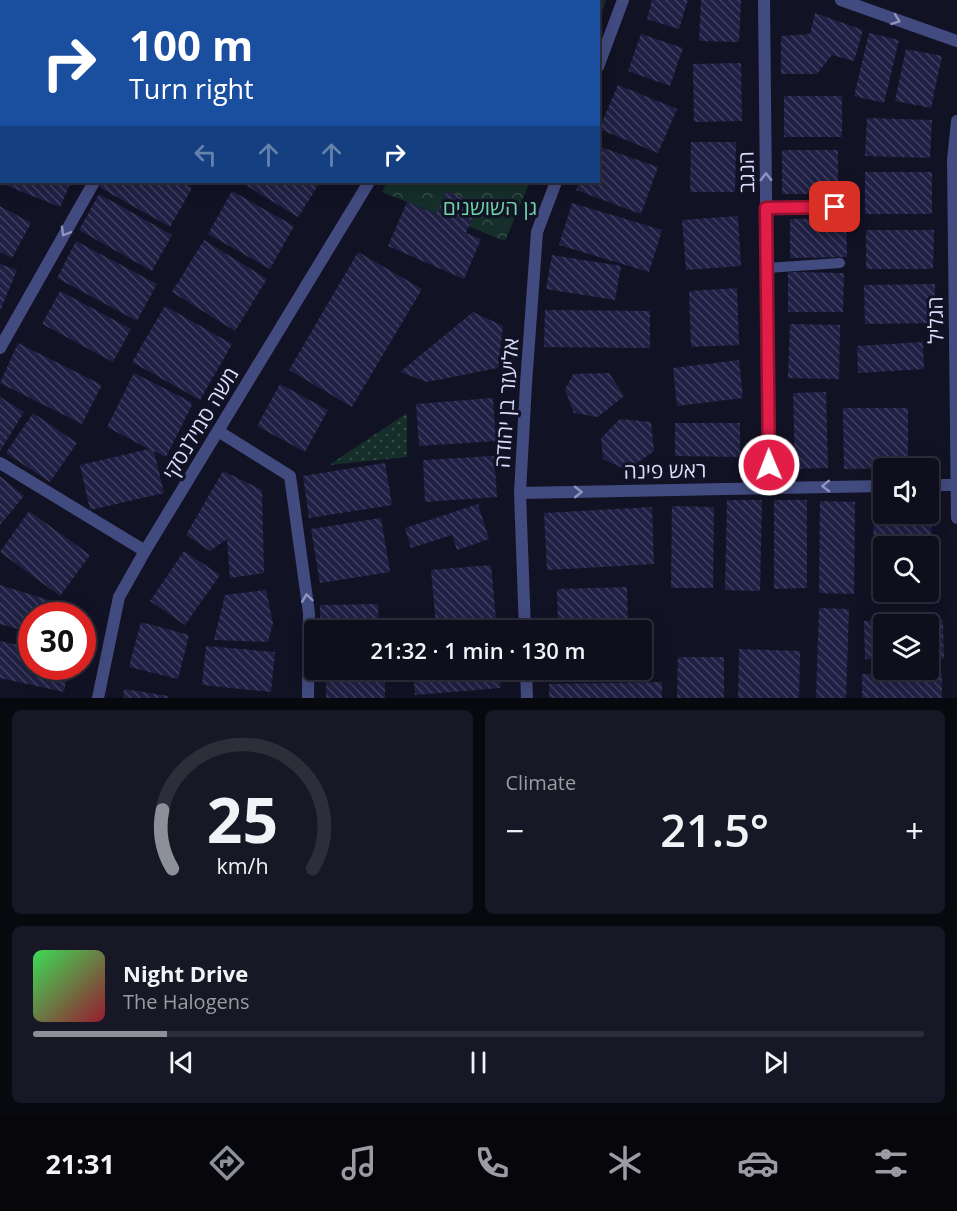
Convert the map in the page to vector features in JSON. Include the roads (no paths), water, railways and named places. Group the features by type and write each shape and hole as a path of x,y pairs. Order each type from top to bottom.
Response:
{"street":[{"path":"600,62 624,0"},
{"name":"הנגב","path":"765,0 769,487"},
{"path":"841,0 957,41"},
{"name":"הגליל","path":"957,121 953,160 957,519"},
{"path":"0,348 93,183"},
{"name":"משה סמילנסקי","path":"98,698 119,597 368,183"},
{"name":"אליעזר בן יהודה","path":"525,620 520,493 537,232 556,183"},
{"path":"218,431 290,476 309,613 308,698"},
{"path":"0,463 145,551"},
{"path":"939,485 956,485"},
{"name":"ראש פינה","path":"520,493 873,486"},
{"path":"526,680 527,698"}],"lane":[{"path":"766,208 835,207"},
{"path":"767,268 840,263"}],"park label":[{"name":"גן השושנים","path":"490,207"}]}
